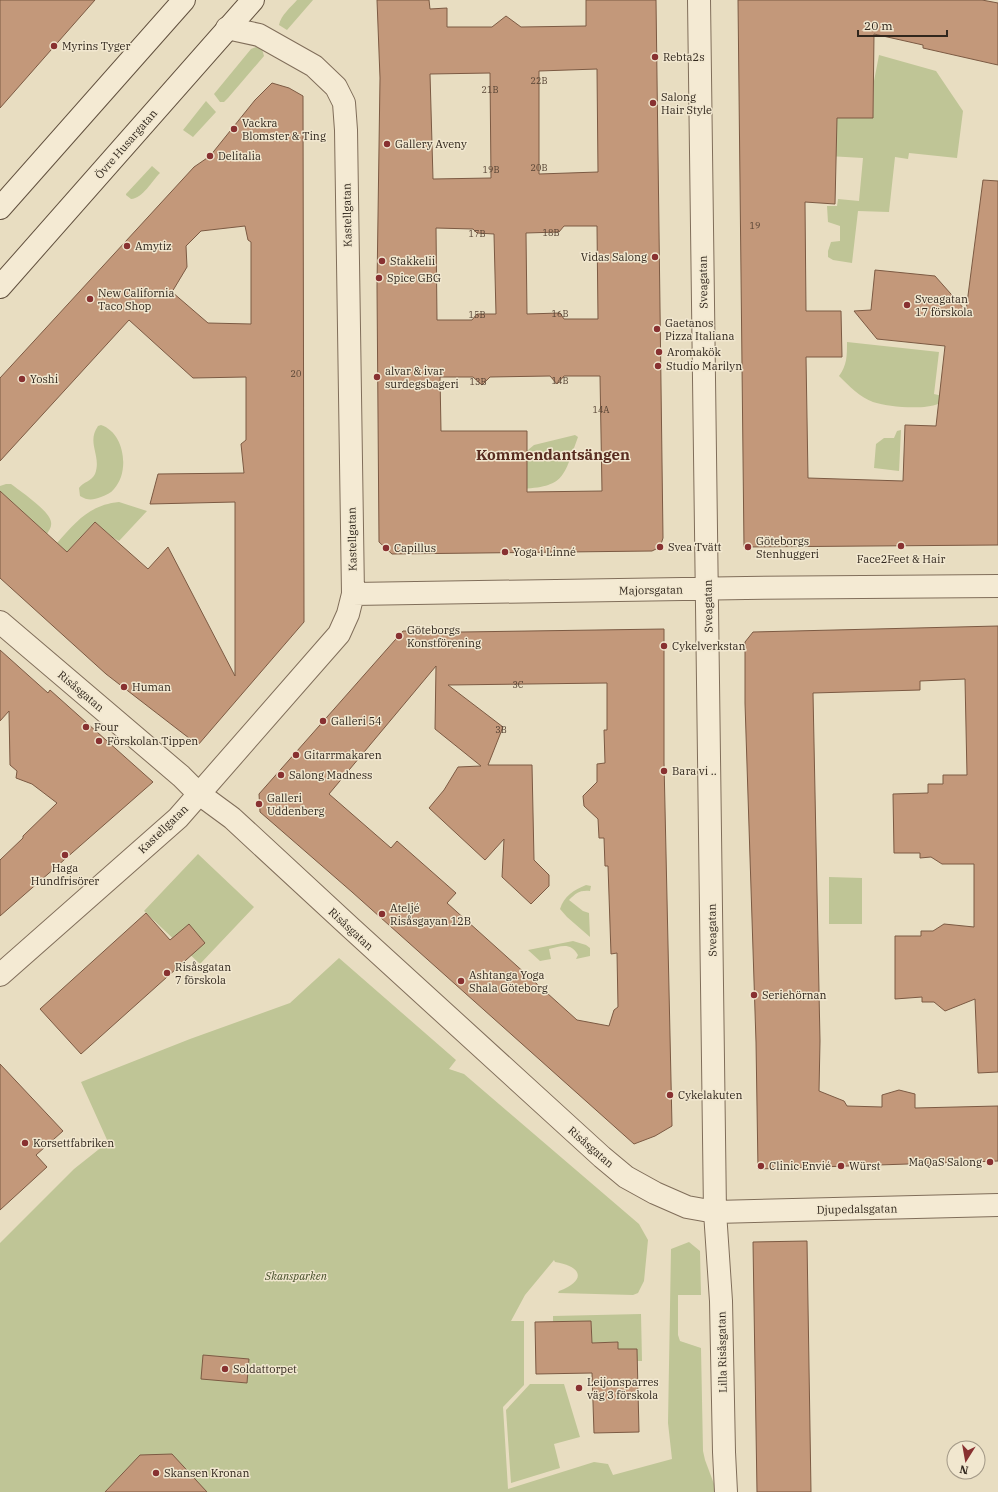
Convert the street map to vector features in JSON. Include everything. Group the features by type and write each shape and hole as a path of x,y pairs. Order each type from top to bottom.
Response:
{"street":[{"path":"0,208 184,0"},
{"name":"Övre Husargatan","path":"0,288 253,0"},
{"name":"Sveagatan","path":"699,0 706,551 708,589 715,1212"},
{"name":"Kastellgatan","path":"0,975 178,818 198,793 232,757 339,634 348,614 353,594 346,130 344,103 336,87 314,66 259,35 227,28"},
{"name":"Majorsgatan","path":"353,594 998,586"},
{"name":"Risåsgatan","path":"0,622 181,776 198,793 232,818 596,1152 626,1177 655,1194 687,1207 715,1212"},
{"name":"Djupedalsgatan","path":"715,1212 998,1205"},
{"name":"Lilla Risåsgatan","path":"715,1212 721,1301 726,1492"}],"green space":[{"path":"297,0 313,0 287,30 279,25 280,21"},
{"path":"256,47 262,49 264,56 228,98 224,102 220,102 214,94 251,49"},
{"path":"879,55 936,71 963,111 957,158 909,153 908,159 895,157 889,212 858,211 852,263 833,260 828,257 828,251 831,242 840,241 840,226 828,222 827,206 837,206 838,199 859,201 863,158 828,156 831,118 873,117 874,81"},
{"path":"206,101 216,112 193,137 183,130"},
{"path":"152,166 160,173 139,196 131,199 126,194"},
{"path":"847,342 939,352 934,394 947,397 938,404 924,407 879,404 864,398 839,376 844,368 846,360"},
{"path":"101,425 109,429 120,444 123,463 122,473 119,482 107,495 93,499 83,498 80,496 79,488 95,474 97,461 93,438 98,426"},
{"path":"901,430 899,471 874,468 876,444 884,438 894,438 897,431"},
{"path":"575,435 578,437 565,471 554,482 546,486 534,488 519,489 480,450 528,450 534,445"},
{"path":"11,484 46,512 51,522 47,534 0,491 0,486"},
{"path":"119,502 147,511 119,541 112,537 95,522 67,552 57,543 70,528 91,511 99,507"},
{"path":"198,854 254,907 200,964 144,911"},
{"path":"829,877 862,878 862,924 829,924"},
{"path":"586,885 591,886 590,891 578,892 569,900 583,911 589,913 590,937 560,909 564,900 570,894"},
{"path":"573,941 586,945 590,948 590,956 576,959 578,955 572,948 562,946 549,949 551,959 540,961 528,950"},
{"name":"Skansparken","path":"339,958 456,1060 449,1069 464,1074 639,1224 648,1240 644,1281 638,1293 633,1295 558,1293 574,1282 578,1274 571,1267 555,1262 554,1260 525,1295 511,1321 524,1321 524,1385 503,1407 508,1489 594,1462 608,1464 613,1475 672,1459 668,1423 671,1249 689,1242 700,1251 701,1295 678,1295 678,1335 680,1341 701,1348 703,1451 717,1492 0,1492 0,1243 74,1169 108,1142 81,1082 190,1039 290,1003"},
{"path":"641,1314 642,1361 637,1361 637,1349 618,1349 617,1342 592,1343 591,1321 553,1322 553,1316"},
{"path":"530,1384 564,1384 580,1437 554,1444 560,1468 511,1483 506,1410"}],"building":[{"path":"0,0 95,0 0,108"},
{"path":"377,0 429,0 430,9 447,8 447,27 492,27 506,16 521,27 586,26 586,0 656,0 663,538 660,547 652,551 392,554 379,542 377,286 380,78","holes":["597,69 598,172 539,174 539,71","490,73 491,178 433,179 430,74","564,226 597,226 598,319 564,319 560,313 527,314 526,233 559,232","436,228 473,229 477,233 494,234 496,314 477,314 472,320 437,320","550,376 557,384 564,376 600,376 602,491 527,492 527,431 441,431 440,377 473,377 482,385 490,377"]},
{"path":"738,0 982,0 998,3 998,65 923,48 923,45 874,34 873,118 837,118 835,204 805,202 806,311 841,311 842,357 806,357 808,478 903,481 905,425 936,426 945,346 877,339 854,311 871,310 875,270 935,276 966,311 983,180 998,181 998,545 744,547"},
{"path":"272,83 289,88 303,96 304,622 198,745 106,674 0,578 0,491 67,552 95,522 148,569 168,547 235,676 235,502 150,504 158,474 244,473 241,444 246,440 246,377 193,378 129,320 0,461 0,378 194,167 210,156 255,100","holes":["245,226 248,240 251,242 251,324 208,323 172,292 187,267 186,246 201,231"]},
{"path":"998,626 998,1072 978,1073 975,999 945,1011 934,1002 922,1002 922,997 895,999 895,936 921,936 921,931 933,931 944,924 974,927 974,864 942,864 931,857 920,858 920,853 894,853 893,794 928,793 928,784 943,784 943,775 967,775 965,679 920,681 920,690 813,693 820,1041 819,1091 844,1101 847,1106 882,1107 882,1095 899,1090 915,1094 915,1108 998,1106 998,1161 758,1169 756,1042 745,703 745,642 753,632"},
{"path":"664,629 664,762 672,1126 655,1136 634,1144 352,892 260,812 259,794 403,631 462,632","holes":["436,666 435,729 481,766 458,767 444,790 429,808 485,860 504,839 502,877 531,904 549,886 549,875 534,860 532,765 488,765 503,727 448,685 607,683 607,730 604,730 605,763 597,764 597,782 583,796 584,806 598,819 599,838 604,838 605,866 608,866 611,954 617,953 618,1007 614,1010 609,1026 577,1020 447,903 456,893 397,841 391,848 329,794"]},
{"path":"0,650 48,693 50,690 153,782 0,916 0,860 57,803 32,784 16,778 17,771 10,765 9,711 0,721"},
{"path":"146,913 170,940 189,924 205,943 81,1054 40,1009"},
{"name":"Korsettfabriken","path":"0,1064 63,1131 36,1155 47,1167 0,1210"},
{"path":"807,1241 811,1492 757,1492 753,1242"},
{"path":"591,1321 592,1343 618,1342 618,1349 637,1349 639,1432 594,1433 592,1373 536,1374 535,1322"},
{"name":"Soldattorpet","path":"203,1355 249,1359 247,1383 201,1379"},
{"name":"Skansen Kronan","path":"172,1454 207,1492 105,1492 140,1455"}],"place":[{"name":"Myrins Tyger","path":"54,46"},
{"name":"Rebta2s","path":"655,57"},
{"name":"Salong Hair Style","path":"653,103"},
{"name":"Vackra Blomster & Ting","path":"234,129"},
{"name":"Gallery Aveny","path":"387,144"},
{"name":"Delitalia","path":"210,156"},
{"name":"Amytiz","path":"127,246"},
{"name":"Vidas Salong","path":"655,257"},
{"name":"Stakkelii","path":"382,261"},
{"name":"Spice GBG","path":"379,278"},
{"name":"New California Taco Shop","path":"90,299"},
{"name":"Sveagatan 17 förskola","path":"907,305"},
{"name":"Gaetanos Pizza Italiana","path":"657,329"},
{"name":"Aromakök","path":"659,352"},
{"name":"Studio Marilyn","path":"658,366"},
{"name":"alvar & ivar surdegsbageri","path":"377,377"},
{"name":"Yoshi","path":"22,379"},
{"name":"Face2Feet & Hair","path":"901,546"},
{"name":"Svea Tvätt","path":"660,547"},
{"name":"Göteborgs Stenhuggeri","path":"748,547"},
{"name":"Capillus","path":"386,548"},
{"name":"Yoga i Linné","path":"505,552"},
{"name":"Göteborgs Konstförening","path":"399,636"},
{"name":"Cykelverkstan","path":"664,646"},
{"name":"Human","path":"124,687"},
{"name":"Galleri 54","path":"323,721"},
{"name":"Four","path":"86,727"},
{"name":"Förskolan Tippen","path":"99,741"},
{"name":"Gitarrmakaren","path":"296,755"},
{"name":"Bara vi ..","path":"664,771"},
{"name":"Salong Madness","path":"281,775"},
{"name":"Galleri Uddenberg","path":"259,804"},
{"name":"Haga Hundfrisörer","path":"65,855"},
{"name":"Ateljé Risåsgayan 12B","path":"382,914"},
{"name":"Risåsgatan 7 förskola","path":"167,973"},
{"name":"Ashtanga Yoga Shala Göteborg","path":"461,981"},
{"name":"Seriehörnan","path":"754,995"},
{"name":"Cykelakuten","path":"670,1095"},
{"name":"Korsettfabriken","path":"25,1143"},
{"name":"MaQaS Salong","path":"990,1162"},
{"name":"Clinic Envié","path":"761,1166"},
{"name":"Würst","path":"841,1166"},
{"name":"Soldattorpet","path":"225,1369"},
{"name":"Leijonsparres väg 3 förskola","path":"579,1388"},
{"name":"Skansen Kronan","path":"156,1473"}],"district":[{"name":"Kommendantsängen","path":"553,454"}]}
